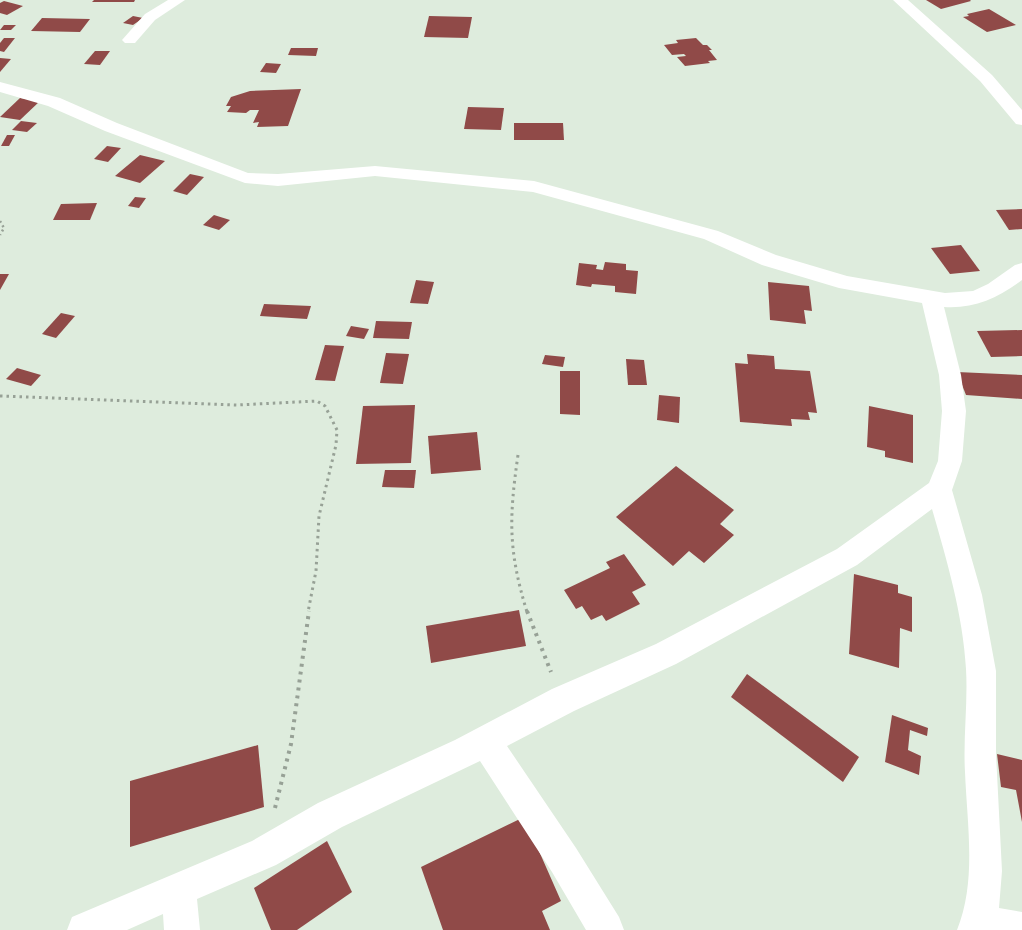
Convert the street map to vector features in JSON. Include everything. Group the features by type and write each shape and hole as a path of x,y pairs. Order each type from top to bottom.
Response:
{"street":[{"path":"130,40 150,17 178,0"},
{"path":"900,0 986,78 1022,120"},
{"path":"0,88 24,92 54,102 111,127 245,178 278,180 350,172 375,172 432,174 534,187 711,235 769,260 846,283 960,302 989,294 1022,270"},
{"path":"85,930 264,853 330,815 485,741 564,700 666,654 847,557 939,490 950,461 954,411 950,376 931,298"},
{"path":"939,490 962,560 980,662 980,754 985,875 977,926 1022,930"},
{"path":"485,741 564,860 606,930"},
{"path":"179,891 182,930"}],"path":[{"path":"0,221 4,228 0,235"},
{"path":"0,396 237,405 317,401 325,406 334,421 337,430 336,445 319,516 316,570 305,630 291,744 264,853"},
{"path":"518,455 511,506 512,551 538,642 564,700"}],"building":[{"path":"94,0 135,0 134,2 92,2"},
{"path":"926,0 970,0 971,1 941,9"},
{"path":"4,1 23,6 7,15 0,13 0,3"},
{"path":"989,9 1016,25 987,32 963,17 969,16 967,14"},
{"path":"133,16 143,18 133,25 123,23"},
{"path":"429,16 472,17 468,38 424,37"},
{"path":"42,18 90,19 80,32 31,31"},
{"path":"4,25 16,25 11,30 0,30"},
{"path":"4,38 15,38 4,52 0,51 0,43"},
{"path":"696,38 712,50 709,50 717,60 708,61 710,63 685,66 677,57 686,56 684,54 672,55 664,45 678,43 676,40"},
{"path":"291,48 318,48 316,56 288,55"},
{"path":"95,51 110,51 100,65 84,64"},
{"path":"0,58 11,59 0,72"},
{"path":"266,63 281,64 276,73 260,72"},
{"path":"301,89 288,126 257,127 259,122 253,123 259,110 250,110 246,113 227,112 231,106 226,106 231,97 250,91"},
{"path":"20,98 40,101 20,120 0,117"},
{"path":"468,107 504,108 501,130 464,129"},
{"path":"21,121 37,123 27,132 12,130"},
{"path":"514,123 563,123 564,140 514,140"},
{"path":"7,135 15,135 9,146 1,146"},
{"path":"107,146 121,148 108,162 94,159"},
{"path":"140,155 165,161 140,183 115,176"},
{"path":"190,174 204,177 187,195 173,191"},
{"path":"135,197 146,198 139,208 128,206"},
{"path":"97,203 90,220 53,220 61,204"},
{"path":"1022,209 1022,229 1009,230 996,210"},
{"path":"214,215 230,220 219,230 203,225"},
{"path":"961,245 980,271 950,274 931,248"},
{"path":"605,262 626,264 626,270 638,271 636,294 615,292 615,286 592,284 591,287 576,285 579,263 597,265 596,269 603,270"},
{"path":"0,274 9,274 0,290"},
{"path":"416,280 434,282 428,304 410,303"},
{"path":"768,282 809,286 812,311 804,310 806,324 770,320"},
{"path":"264,304 311,306 307,319 260,316"},
{"path":"61,313 75,316 56,338 42,334"},
{"path":"376,321 412,322 409,339 373,338"},
{"path":"351,326 369,329 364,339 346,336"},
{"path":"1022,330 1022,356 991,357 977,331"},
{"path":"325,345 344,346 335,381 315,380"},
{"path":"386,353 409,354 403,384 380,383"},
{"path":"747,354 774,356 775,369 810,371 817,413 808,412 810,420 791,419 792,426 740,422 735,363 748,364"},
{"path":"545,355 565,357 563,367 542,364"},
{"path":"626,359 644,360 647,385 628,385"},
{"path":"17,368 41,375 31,386 6,379"},
{"path":"560,371 580,371 580,415 560,414"},
{"path":"957,372 1022,375 1022,399 966,395"},
{"path":"659,395 680,397 679,423 657,420"},
{"path":"415,405 411,463 356,464 363,406"},
{"path":"869,406 913,415 913,463 885,457 885,451 867,447"},
{"path":"477,432 481,470 431,474 428,436"},
{"path":"676,466 734,510 720,524 734,535 704,563 689,551 673,566 616,517"},
{"path":"385,470 416,470 414,488 382,487"},
{"path":"624,554 646,585 632,592 640,604 606,621 602,615 591,620 582,606 576,609 564,590 610,568 606,562"},
{"path":"854,574 898,585 898,593 912,597 912,632 900,628 899,668 849,654"},
{"path":"519,610 526,646 431,663 426,626"},
{"path":"747,674 859,757 843,782 731,697"},
{"path":"892,715 928,728 927,736 910,730 908,750 921,756 919,775 885,762"},
{"path":"258,745 264,807 130,847 130,781"},
{"path":"997,754 1022,760 1022,822 1016,790 1001,787"},
{"path":"524,817 561,901 542,911 550,930 443,930 421,867"},
{"path":"327,841 352,892 297,930 271,930 254,888"}]}
